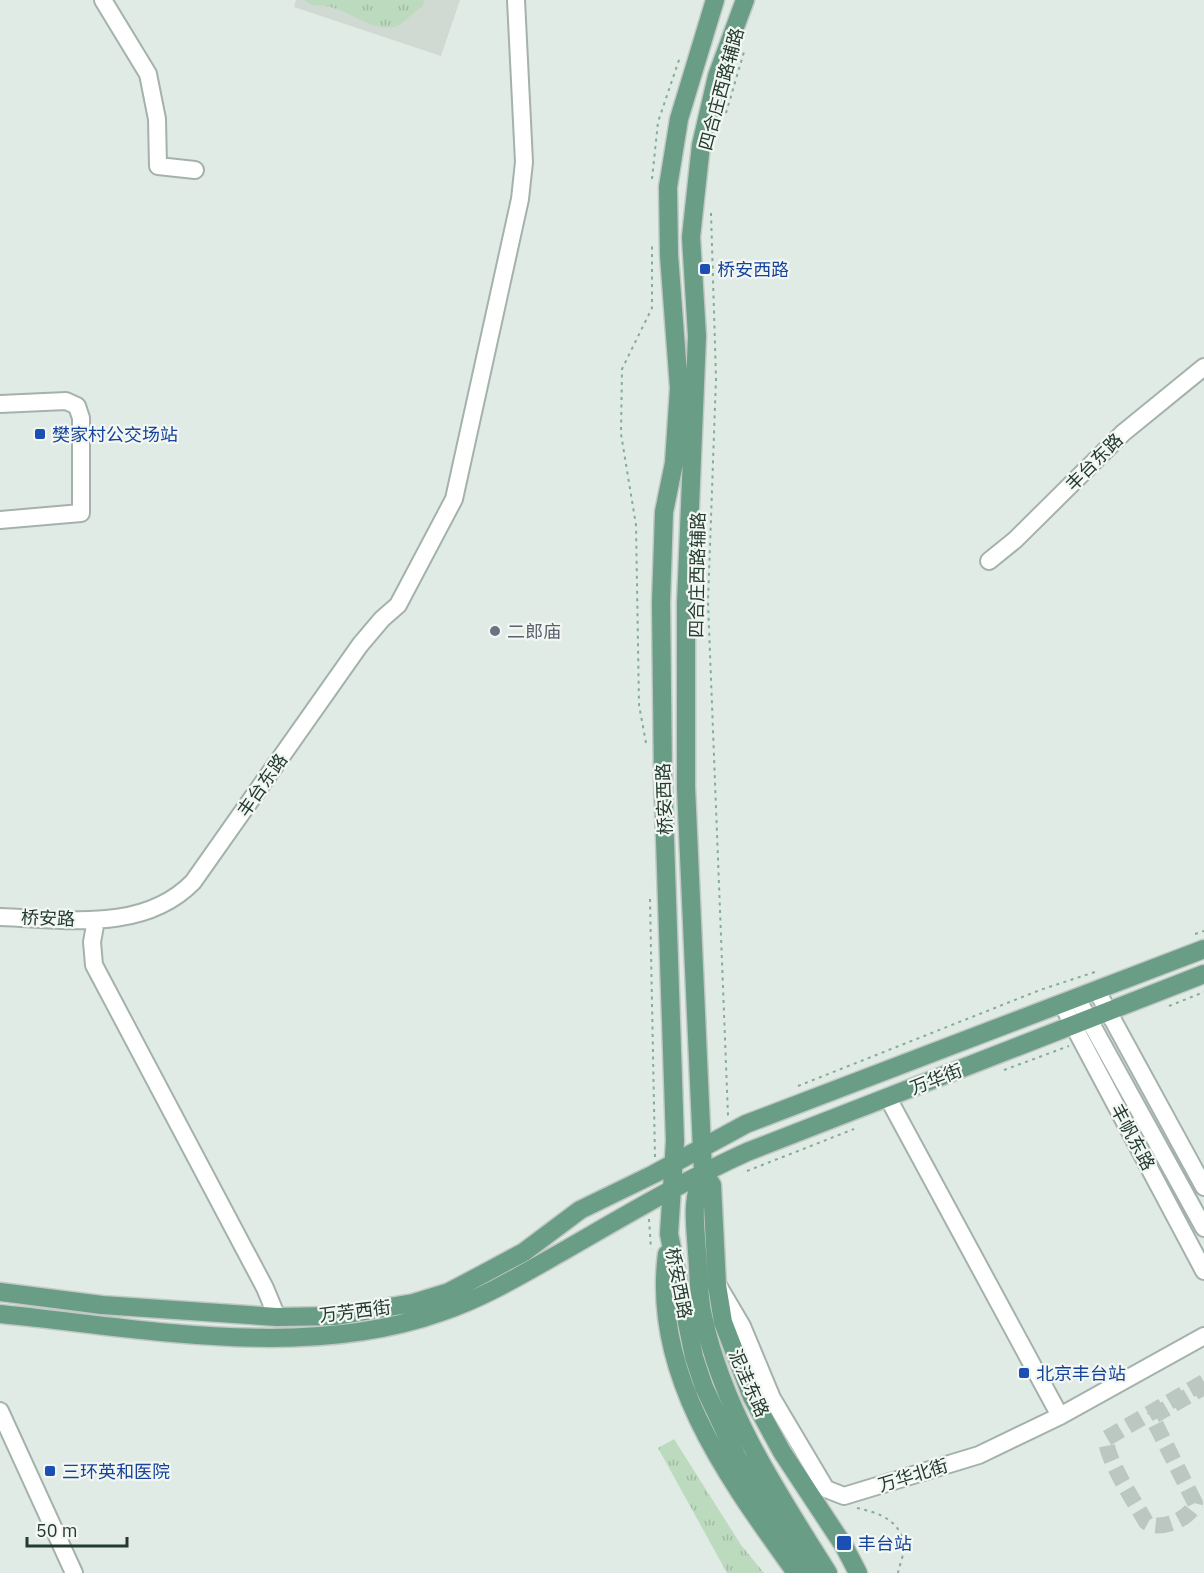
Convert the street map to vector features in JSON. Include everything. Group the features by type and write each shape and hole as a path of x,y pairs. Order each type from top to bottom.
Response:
{"main road":[{"name":"桥安西路","path":"716,0 679,119 668,186 669,255 679,388 674,463 663,512 661,603 674,1162 670,1191 669,1234 694,1357 704,1387 737,1457 784,1517"},
{"name":"桥安西路","path":"745,0 717,76 701,146 691,237 698,336 686,603 686,787 703,1172 694,1193 695,1219 702,1313 708,1339 729,1398 809,1573"},
{"name":"万华街","path":"674,1162 746,1124 1204,950"},
{"name":"万华街","path":"670,1191 703,1172 747,1152 1204,974"},
{"name":"万芳西街","path":"0,1292 148,1309 277,1317 336,1316 412,1303 449,1292 524,1252 580,1210 674,1162"},
{"name":"泥洼东路","path":"703,1172 712,1185 717,1284 723,1322 752,1397 782,1452 844,1546 858,1573"},
{"name":"万芳西街","path":"0,1314 227,1337 312,1337 372,1329 431,1316 470,1301 514,1280 670,1191"},
{"path":"669,1234 664,1302 668,1330 684,1384 710,1445 739,1494 796,1573"},
{"path":"784,1517 828,1573"}],"street":[{"path":"103,0 148,74 157,119 158,166 195,170"},
{"name":"丰台东路","path":"96,920 119,919 159,908 178,897 194,882 360,645 382,619 398,605 454,499 520,199 524,162 516,0"},
{"name":"丰台东路","path":"989,561 1015,540 1123,433 1204,367"},
{"path":"0,404 66,401 77,406 81,429 81,513 0,520"},
{"name":"桥安路","path":"0,917 96,920"},
{"path":"96,920 92,942 94,965 265,1288 277,1317"},
{"path":"1097,991 1204,1186"},
{"name":"丰帆东路","path":"1069,1001 1204,1271"},
{"path":"1081,1023 1204,1228"},
{"path":"888,1098 1060,1416"},
{"path":"717,1284 742,1326 772,1398 826,1489 844,1496"},
{"name":"万华北街","path":"844,1496 979,1455 1060,1416 1204,1336"},
{"path":"0,1411 74,1573"}],"path":[{"name":"四合庄西路辅路","path":"726,114 745,48"},
{"name":"四合庄西路辅路","path":"711,203 716,378 708,602 728,1116 721,1124"},
{"path":"844,1496 857,1508 880,1513 896,1527 902,1539 903,1553 898,1573"}],"shaded area":[{"path":"296,0 460,0 441,56 294,7"}],"green space":[{"path":"304,0 424,0 423,6 397,26 380,27 338,10 313,5"},
{"path":"674,1439 741,1545 764,1573 727,1573 658,1448"}],"tunnel":[{"path":"1204,1382 1107,1438 1110,1455 1121,1480 1146,1522 1152,1525 1166,1525 1181,1519 1195,1503 1153,1419 1155,1415 1204,1387"}],"place":[{"name":"桥安西路","path":"705,269"},
{"name":"樊家村公交场站","path":"40,434"},
{"name":"二郎庙","path":"495,631"},
{"name":"北京丰台站","path":"1024,1373"},
{"name":"三环英和医院","path":"50,1471"},
{"name":"丰台站","path":"844,1543"}]}
